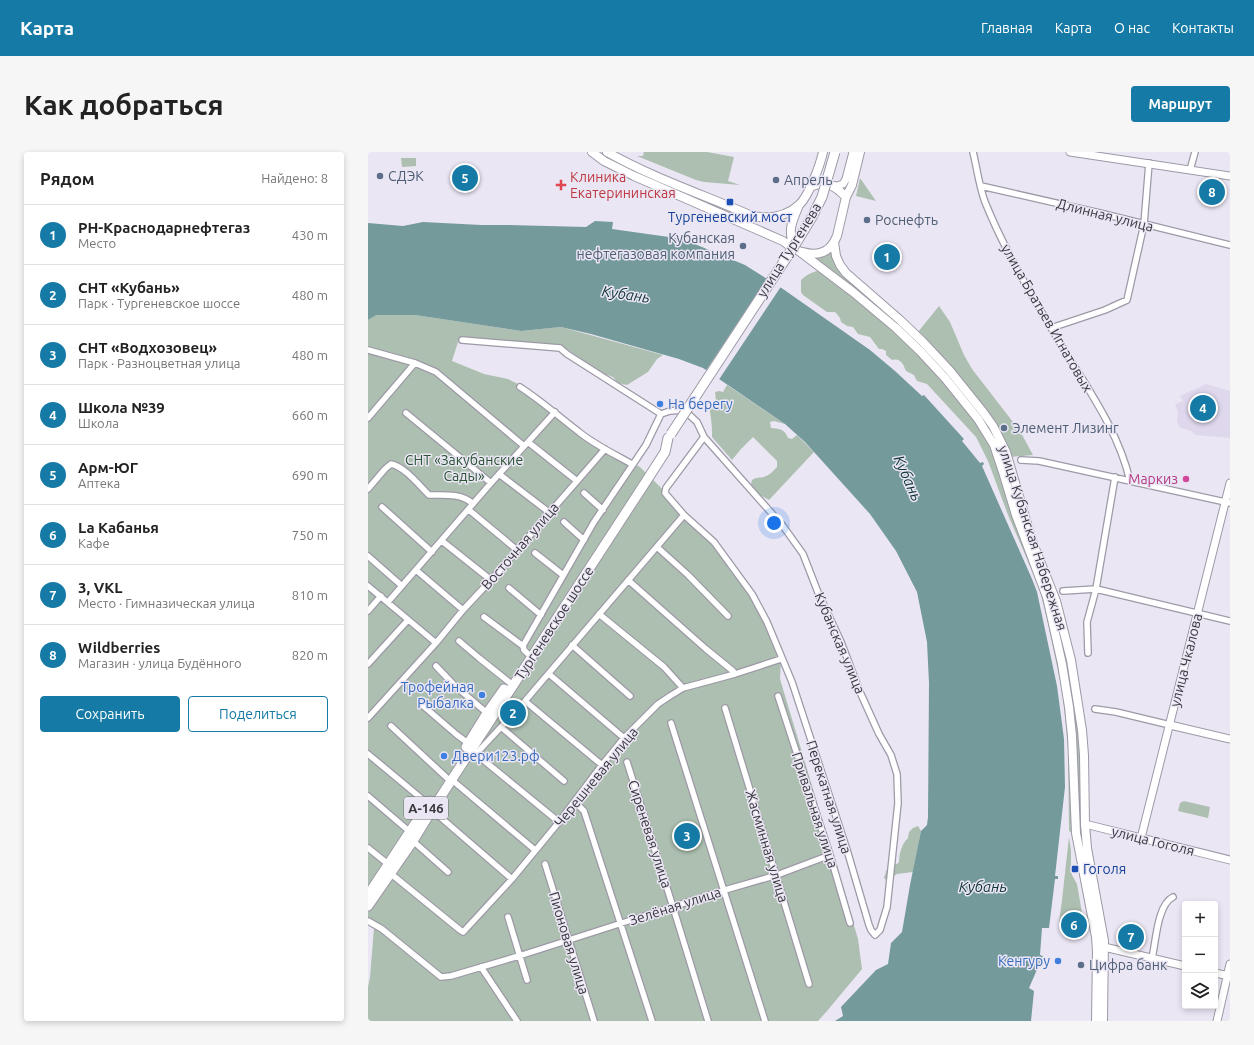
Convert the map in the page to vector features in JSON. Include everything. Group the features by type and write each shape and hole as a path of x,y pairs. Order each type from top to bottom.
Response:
{"highway":[{"name":"улица Тургенева","path":"744,322 812,217 822,197 835,152"},
{"name":"Тургеневское шоссе","path":"472,748 487,713 509,682 525,655 744,322"},
{"name":"Тургеневское шоссе","path":"368,895 389,869 449,779 472,748 486,726 525,655"},
{"name":"Тургеневское шоссе","path":"368,906 389,869"}],"main road":[{"name":"улица Кубанская Набережная","path":"592,152 604,161 634,176 783,241 796,250 853,292 896,328 920,351 978,419 994,445 1016,515 1047,597 1062,664 1072,736 1075,824 1096,937 1096,1021"},
{"path":"607,152 625,163 752,216 764,218 774,217 784,214 799,205"},
{"path":"853,152 856,163"},
{"path":"823,153 810,187 799,205 790,228 791,238 796,250 809,254 823,253 830,249 837,236 846,197 852,185 856,163 860,152"},
{"path":"810,187 821,184 829,185 840,190 846,197"},
{"name":"улица Кубанская Набережная","path":"834,242 836,256 846,273 900,320 950,371 993,426 1006,452 1032,540 1055,597 1071,660 1083,743 1087,848 1104,947 1103,1021"},
{"name":"улица Гоголя","path":"1075,824 1085,824"}],"street":[{"path":"829,185 837,186 843,184 846,179 853,152"},
{"name":"улица Братьев Игнатовых","path":"973,152 985,201 1011,258 1051,328 1103,413 1126,463 1130,480"},
{"path":"1070,152 1230,176"},
{"path":"1190,170 1195,152"},
{"path":"1051,328 1105,310 1128,300 1144,224 1149,163"},
{"name":"Длинная улица","path":"981,186 1230,245"},
{"path":"462,340 560,348 661,414 646,445 632,464 563,575 541,615 525,655 484,617"},
{"path":"368,350 415,363 436,372 526,444 577,481"},
{"path":"368,418 415,363"},
{"path":"520,387 538,398 554,414 580,433 632,464"},
{"name":"Кубанская улица","path":"661,414 670,411 684,410 697,422 704,437 784,526 803,554 841,642 860,692 879,734 891,755 897,774 898,803 887,907 880,930 875,935"},
{"path":"406,413 491,483"},
{"path":"390,600 491,483 554,414"},
{"name":"Перекатная улица","path":"704,437 666,488 665,492 684,515 714,542 752,594 767,622 792,682 847,850 869,925 875,935"},
{"name":"Восточная улица","path":"368,718 436,643 463,610 492,580 605,449"},
{"path":"1022,460 1039,461 1228,502"},
{"path":"368,489 391,464 397,465 428,495 458,496 470,501 473,504"},
{"path":"499,474 550,513"},
{"path":"1088,653 1087,622 1096,589 1115,477"},
{"name":"улица Чкалова","path":"1141,838 1197,614 1228,502 1230,483"},
{"path":"584,492 603,510"},
{"path":"382,507 432,552"},
{"path":"468,510 517,550"},
{"path":"472,748 492,737 525,701 684,515"},
{"path":"564,522 584,540"},
{"path":"442,541 492,580"},
{"path":"657,547 688,575 728,616"},
{"path":"535,553 563,575"},
{"path":"368,556 402,586"},
{"path":"416,570 463,610"},
{"path":"628,580 706,649 733,670 735,674"},
{"path":"368,586 381,596 390,600 408,620 436,643"},
{"path":"509,588 541,615"},
{"path":"1063,591 1096,589 1230,621"},
{"path":"368,611 381,596"},
{"path":"599,614 664,667 683,688"},
{"path":"368,664 408,620"},
{"path":"459,641 509,682"},
{"path":"572,646 630,696"},
{"name":"Черешневая улица","path":"389,869 463,932 512,879 575,802 602,764 624,738 658,704 683,688 735,674 781,658"},
{"path":"436,666 454,685 487,713"},
{"path":"548,674 624,738"},
{"name":"Привальная улица","path":"778,696 830,855 850,923"},
{"path":"525,701 602,764"},
{"path":"421,704 559,822"},
{"name":"Жасминная улица","path":"725,708 809,984"},
{"path":"1095,709 1116,712 1230,739"},
{"path":"671,723 725,890 765,1021"},
{"path":"391,726 449,779 535,850"},
{"path":"486,726 492,737"},
{"path":"501,727 564,782"},
{"path":"368,754 512,879"},
{"name":"Сиреневая улица","path":"627,762 708,1021"},
{"path":"368,796 412,836 448,872"},
{"path":"575,802 584,811 652,1021"},
{"name":"улица Гоголя","path":"1085,824 1230,860"},
{"path":"368,848 389,869"},
{"name":"Зелёная улица","path":"368,921 382,929 441,977 451,976 777,875 830,855"},
{"name":"Пионовая улица","path":"545,864 594,1021"},
{"path":"1152,958 1158,921 1169,899 1173,897"},
{"path":"508,917 527,980"},
{"path":"1104,947 1182,965"},
{"path":"1217,1021 1229,976 1230,964"},
{"path":"481,967 517,1021"},
{"path":"1218,974 1229,976"}],"shaded area":[{"path":"1206,384 1230,391 1230,438 1195,435 1191,431 1180,428 1177,421 1178,412 1175,404 1183,401 1180,396"}],"green space":[{"path":"644,152 707,152 734,157 728,181 740,185 696,180 637,156 643,156"},
{"path":"401,158 416,158 416,166 402,167"},
{"path":"860,178 876,201 856,196"},
{"path":"833,248 834,255 944,369 989,424 1002,450 1052,596 1065,644 1081,743 1081,816 1079,817 1068,686 1030,547 998,451 948,379 811,257"},
{"path":"821,270 902,338 943,380 979,425 991,447 1044,596 1067,707 1073,832 1070,832 1069,830 1068,748 1062,690 1047,619 1039,587 1008,515 988,461 976,437 927,384 917,381 914,375 906,371 900,361 892,360 886,355 886,351 879,349 870,337 858,334 853,327 847,326 841,322 840,318 835,312 827,312 803,295 801,292 801,280 810,274"},
{"path":"939,306 950,322 964,355 972,369 1020,431 1033,455 1010,457 997,426 943,358 918,332"},
{"name":"СНТ «Закубанские Сады»","path":"375,315 415,315 521,331 561,327 663,355 657,359 648,372 627,385 618,383 613,377 593,368 567,349 529,349 517,345 462,338 459,339 452,361 484,374 508,379 520,385 605,449 640,467 714,540 766,615 778,641 781,659 780,679 858,939 862,969 818,1021 368,1021 368,987 374,928 368,924 368,320"},
{"path":"727,385 785,424 774,421 770,422 771,428 782,430 788,438 792,439 797,435 814,452 769,500 760,495 751,484 752,480 756,478 769,475 777,467 777,461 753,437 732,460 712,437 710,409 716,401 715,392 723,392"},
{"path":"1184,801 1210,807 1208,818 1178,811 1180,803"},
{"path":"918,826 921,831 913,872 897,874 886,880 884,878 889,863 897,864 899,862 901,849 908,838 909,832"},
{"path":"1069,837 1072,875 1077,884 1083,919 1059,922 1062,900"}],"water":[{"name":"Кубань","path":"595,221 613,222 612,229 676,238 690,242 745,265 783,289 870,350 922,396 924,395 964,439 962,441 980,463 983,462 984,464 982,466 1037,592 1057,686 1064,739 1065,787 1055,876 1058,876 1058,879 1055,879 1049,928 1042,928 1040,955 1043,956 1029,988 1034,991 1031,1021 835,1021 843,1016 841,1007 876,970 888,964 891,943 902,932 921,831 927,825 928,817 929,683 927,642 917,592 896,551 870,514 805,442 785,424 703,368 679,359 591,334 561,327 521,331 415,315 376,315 368,320 368,223 403,226 423,222 481,225 586,227"}],"pier":[{"path":"768,277 782,285 718,381 705,372"}],"place":[{"name":"СДЭК","path":"380,176"},
{"name":"Арм-ЮГ","path":"465,178"},
{"name":"Апрель","path":"776,180"},
{"name":"Клиника Екатерининская","path":"561,185"},
{"name":"Wildberries","path":"1212,192"},
{"name":"Тургеневский мост","path":"730,202"},
{"name":"Роснефть","path":"867,220"},
{"name":"Кубанская нефтегазовая компания","path":"743,246"},
{"name":"РН-Краснодарнефтегаз","path":"887,257"},
{"name":"На берегу","path":"660,404"},
{"name":"Школа №39","path":"1203,408"},
{"name":"Элемент Лизинг","path":"1004,428"},
{"name":"Маркиз","path":"1186,479"},
{"name":"Трофейная Рыбалка","path":"482,695"},
{"name":"СНТ «Кубань»","path":"513,713"},
{"name":"Двери123.рф","path":"444,756"},
{"name":"СНТ «Водхозовец»","path":"687,836"},
{"name":"Гоголя","path":"1075,869"},
{"name":"La Кабанья","path":"1074,925"},
{"name":"3, VKL","path":"1131,937"},
{"name":"Кенгуру","path":"1058,961"},
{"name":"Цифра банк","path":"1081,965"}]}
